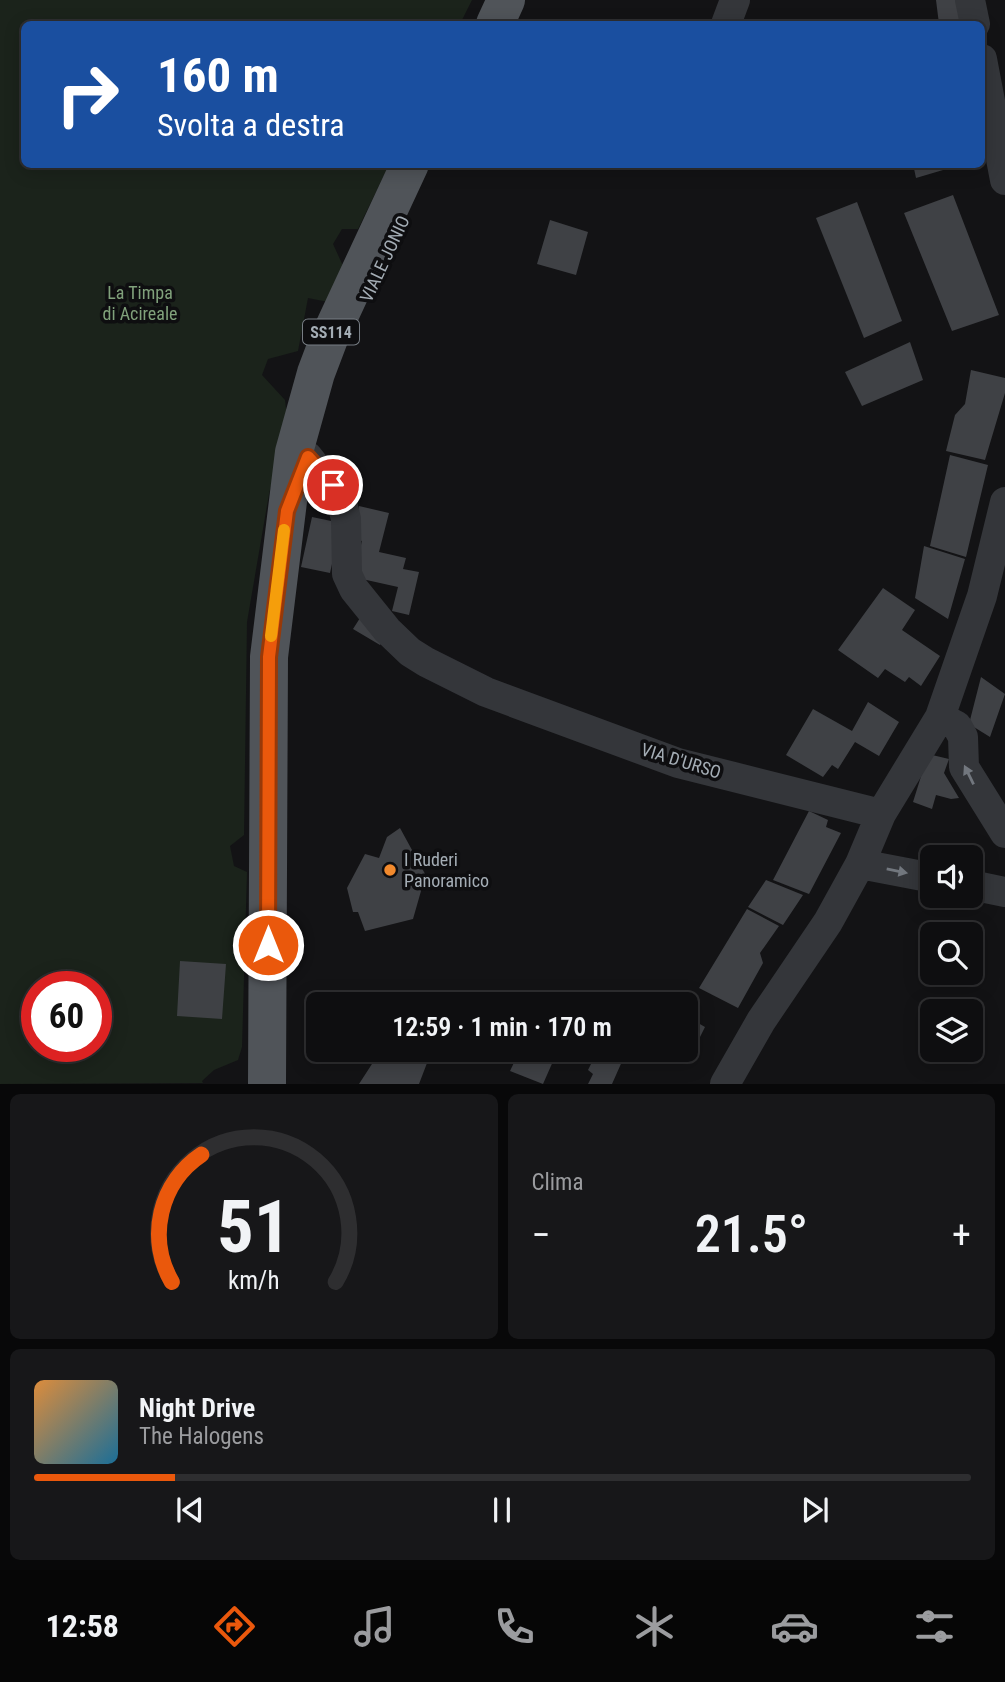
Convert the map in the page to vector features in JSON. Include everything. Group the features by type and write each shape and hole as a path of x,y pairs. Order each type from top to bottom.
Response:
{"main road":[{"path":"476,21 485,0"},
{"path":"486,21 496,0"},
{"path":"496,21 506,0"},
{"name":"VIALE JONIO","path":"267,1083 269,657 295,453 316,373 355,279 408,168"},
{"name":"VIALE JONIO","path":"287,511 308,457 331,379 427,168"}],"street":[{"path":"727,21 735,0"},
{"path":"970,0 974,21"},
{"path":"985,76 1005,180"},
{"name":"VIA D'URSO","path":"308,457 341,499 346,519 347,574 354,589 387,630 410,652 486,692 678,763 881,814"},
{"path":"725,1083 761,1021 828,922 860,864 881,814 940,717 982,596 1005,502"},
{"path":"940,717 957,726 963,737 964,767 1005,833"},
{"path":"860,864 920,876"},
{"path":"983,887 1005,892"}],"green space":[{"name":"La Timpa di Acireale","path":"0,0 472,0 462,21 21,21 21,168 388,168 358,229 342,229 333,244 344,268 328,302 308,298 298,351 268,359 262,375 285,400 287,417 269,494 247,622 244,835 230,846 234,866 247,872 242,1047 238,1060 214,1070 203,1083 0,1084"}],"building":[{"path":"936,0 962,0 966,21 939,21"},
{"path":"914,168 950,168 916,178"},
{"path":"953,195 999,315 952,331 904,213"},
{"path":"857,202 902,321 864,338 816,218"},
{"path":"550,220 588,232 576,275 537,264"},
{"path":"910,342 923,380 862,406 845,372"},
{"path":"971,370 1005,378 1005,393 985,460 946,451 955,415 965,404"},
{"path":"950,455 988,465 966,557 930,546"},
{"path":"359,506 389,513 379,552 406,558 403,569 419,572 409,615 392,611 398,587 353,577 362,541 351,538"},
{"path":"312,517 341,523 330,573 301,567"},
{"path":"924,546 965,559 948,619 915,598"},
{"path":"883,588 915,610 902,630 940,656 921,686 909,677 905,682 885,669 878,678 838,650"},
{"path":"360,618 387,634 380,645 353,629"},
{"path":"981,677 1005,694 990,737 969,724"},
{"path":"868,702 899,722 879,756 855,742 838,769 832,765 823,777 786,755 813,709 852,731"},
{"path":"928,754 949,759 944,773 959,798 936,795 932,809 913,802"},
{"path":"809,811 828,820 826,827 841,833 809,894 773,880"},
{"name":"I Ruderi Panoramico","path":"400,828 430,883 419,885 421,891 413,919 365,931 358,912 353,912 347,888 365,854 379,858 387,837"},
{"path":"766,880 803,895 783,925 748,907"},
{"path":"747,909 779,926 760,953 763,963 738,1008 699,988"},
{"path":"180,961 226,964 222,1019 177,1016"},
{"path":"698,1023 705,1027 698,1041"},
{"path":"373,1062 427,1062 419,1084 359,1084"},
{"path":"514,1062 553,1062 543,1084 510,1071"},
{"path":"592,1062 622,1062 612,1084 588,1084 593,1074 588,1070"}],"slow traffic":[{"path":"271,636 284,530"}],"place":[{"name":"I Ruderi Panoramico","path":"390,870"}],"route":[{"path":"268,945 269,657 274,603 287,511 308,457 333,485"}]}
